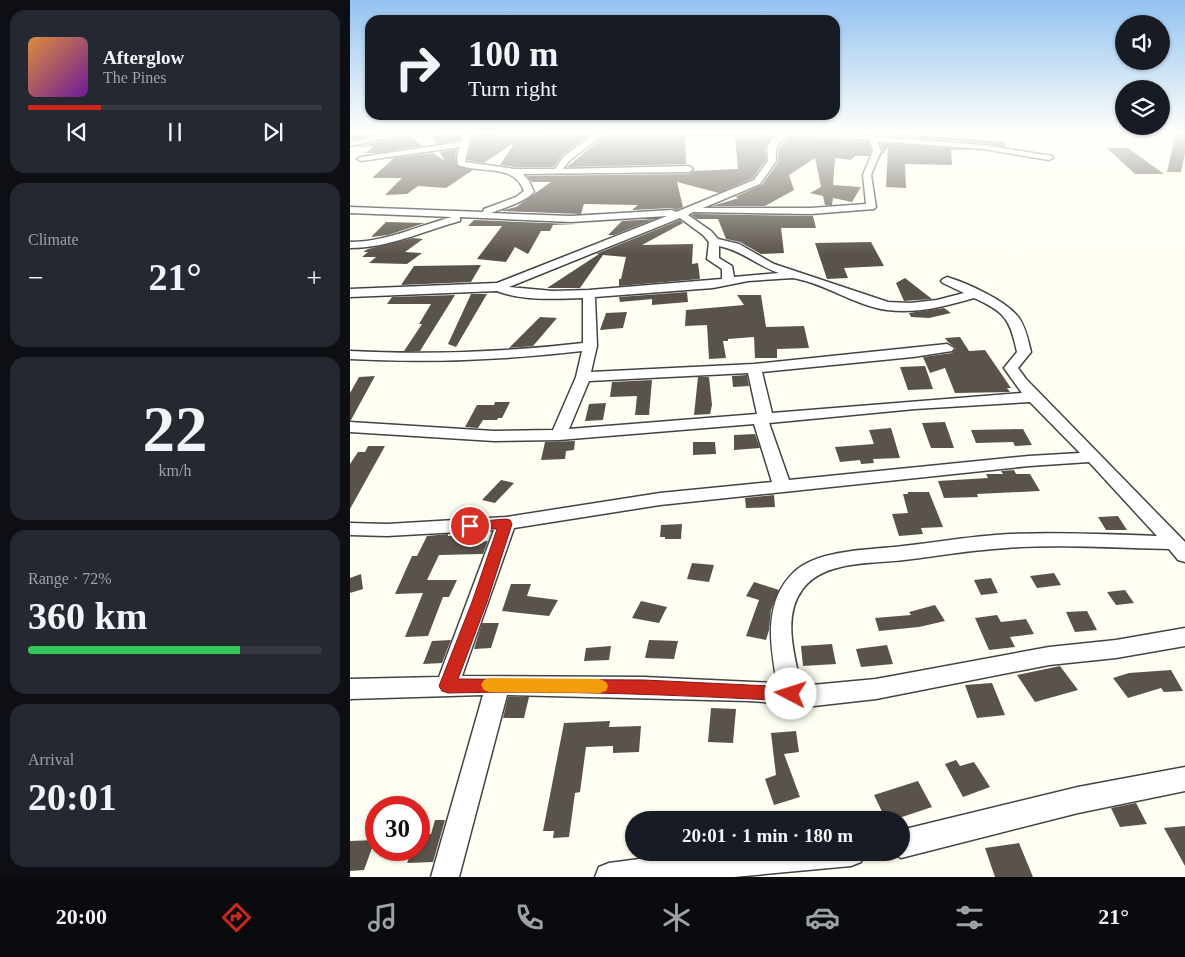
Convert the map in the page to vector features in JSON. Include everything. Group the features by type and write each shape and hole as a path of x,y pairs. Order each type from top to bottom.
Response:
{"street":[{"path":"350,245 364,246 384,243 431,225 478,214 519,199 529,192 525,181 516,173"},
{"path":"350,293 499,287 757,182 763,173"},
{"path":"350,210 571,219 687,212 782,211 871,207 868,173"},
{"path":"687,212 714,242 713,259 728,268 728,281"},
{"path":"714,242 735,246 770,266 893,306 938,304 974,294"},
{"path":"499,287 511,292 553,295 589,294 748,278 799,276"},
{"path":"947,281 1010,315 1016,325 1024,352 1011,368 1034,398 1056,418 1180,549"},
{"path":"559,435 584,377 590,346 589,294"},
{"path":"350,355 391,357 524,354 590,346"},
{"path":"584,377 754,368 914,353 947,348"},
{"path":"754,368 763,419 784,487"},
{"path":"350,426 494,436 559,435 1034,398"},
{"path":"350,529 397,530 506,524 592,508 1091,457"},
{"path":"448,686 506,524"},
{"path":"791,694 780,642 782,608 794,583 807,573 834,561 1006,541 1076,540 1180,549"},
{"path":"350,689 498,685 644,687 791,694 805,697 876,688 1049,656 1116,649 1185,636"},
{"path":"445,877 498,685"},
{"path":"910,842 1032,810 1130,788 1185,779"},
{"path":"623,876 689,867 747,870 800,861"}],"building":[{"path":"378,173 469,173 446,188 418,186 407,194 385,195 402,178 372,178"},
{"path":"757,173 753,178 719,193 677,182 683,207 676,210 672,208 632,210 638,205 584,204 581,214 500,211 516,207 551,182 532,182 527,176"},
{"path":"770,173 792,173 789,175 794,190 765,206 712,206 739,198 735,197 762,185"},
{"path":"818,173 834,173 833,185 861,187 852,202 833,198 832,205 825,205 823,196 810,193 821,187"},
{"path":"887,173 905,173 906,188 886,187"},
{"path":"1134,173 1164,174 1135,174"},
{"path":"691,215 813,216 816,228 781,228 784,253 761,254 740,242 726,239 718,219 697,219"},
{"path":"655,219 614,235 608,235 622,221"},
{"path":"474,220 577,224 553,225 550,231 541,231 528,254 515,247 506,262 477,259 502,226 468,226"},
{"path":"680,220 683,223 642,245 693,244 692,264 698,263 700,279 619,286 619,279 621,279 626,257 603,255 580,288 547,288 599,254 596,254"},
{"path":"386,222 425,223 388,235 371,237"},
{"path":"413,238 423,239 405,252 422,253 407,264 369,263 376,257 362,257 368,252 363,252 368,249"},
{"path":"871,242 884,266 844,268 848,278 827,279 815,243"},
{"path":"481,265 471,282 401,285 414,266"},
{"path":"905,278 932,299 904,301 896,283"},
{"path":"687,292 688,302 652,305 652,299 620,302 619,297"},
{"path":"471,294 487,294 456,347 448,344"},
{"path":"455,295 420,351 404,351 422,324 419,324 431,304 387,304 392,297"},
{"path":"737,295 761,295 766,327 804,326 809,348 777,349 777,358 755,358 754,337 728,339 728,341 723,341 726,358 709,359 707,325 685,326 686,310 744,305"},
{"path":"944,308 951,313 929,318 911,317 909,313"},
{"path":"627,312 623,328 600,330 606,313"},
{"path":"540,317 557,318 533,346 509,348"},
{"path":"960,337 969,351 985,350 1011,388 1007,388 1010,392 955,393 945,368 930,373 923,357 952,353 956,348 945,338"},
{"path":"925,366 933,389 908,390 900,367"},
{"path":"747,375 749,386 733,387 732,376"},
{"path":"375,376 350,420 350,393 359,377"},
{"path":"698,377 709,377 712,405 710,414 694,415"},
{"path":"652,380 649,415 635,415 637,396 610,397 612,382"},
{"path":"495,402 510,402 502,418 483,420 478,428 465,427 477,405 494,405"},
{"path":"606,403 603,420 585,421 589,404"},
{"path":"945,422 954,448 931,448 922,423"},
{"path":"891,428 900,458 873,459 874,463 861,464 860,460 840,462 835,447 874,444 869,430"},
{"path":"1023,429 1032,445 1015,446 1013,442 976,443 971,430"},
{"path":"755,434 760,448 734,450 734,435"},
{"path":"575,441 574,450 566,451 565,459 541,460 545,442"},
{"path":"693,442 715,442 716,454 693,455"},
{"path":"368,446 385,446 350,509 350,464 358,452 365,452"},
{"path":"1014,470 1016,474 1030,474 1040,491 977,494 978,497 944,498 938,481 988,478 986,474 1003,474 1001,471"},
{"path":"501,480 514,483 495,503 482,500"},
{"path":"908,492 929,492 943,527 921,528 923,534 899,536 892,514 908,513 903,494 908,494"},
{"path":"774,495 775,507 746,508 745,498"},
{"path":"1118,516 1127,530 1106,530 1098,517"},
{"path":"682,524 681,539 665,539 665,537 660,537 661,525"},
{"path":"448,534 448,536 481,535 478,542 488,541 483,554 439,555 427,580 457,580 449,597 443,597 428,636 405,637 423,593 395,594 412,556 417,556 427,536"},
{"path":"692,563 714,565 709,582 687,579"},
{"path":"1054,573 1061,585 1037,588 1030,576"},
{"path":"361,574 363,589 350,593 350,578"},
{"path":"991,578 998,593 981,595 974,580"},
{"path":"754,582 779,590 771,610 766,640 746,636 759,600 746,596"},
{"path":"511,584 531,584 527,596 558,600 549,616 502,611"},
{"path":"1125,590 1134,603 1116,605 1107,592"},
{"path":"641,601 667,607 659,623 632,618"},
{"path":"935,605 945,621 919,627 879,631 875,618 911,615 909,612"},
{"path":"1087,611 1097,630 1075,632 1066,612"},
{"path":"997,615 1001,622 1026,619 1034,634 1010,637 1015,647 989,650 975,618"},
{"path":"482,623 499,623 491,648 474,649"},
{"path":"451,640 442,663 423,664 432,641"},
{"path":"649,640 678,641 674,659 645,658"},
{"path":"832,644 836,664 803,666 801,646"},
{"path":"887,645 893,664 861,667 856,649"},
{"path":"611,646 609,660 584,661 586,648"},
{"path":"1060,666 1078,690 1035,702 1017,675"},
{"path":"1171,670 1183,691 1164,692 1161,688 1128,698 1113,678 1129,673"},
{"path":"992,683 1005,715 977,718 965,685"},
{"path":"508,697 529,697 524,718 503,718"},
{"path":"711,708 736,709 733,743 708,742"},
{"path":"610,721 609,727 641,726 639,752 613,753 613,746 586,747 580,792 575,793 569,837 553,838 554,831 543,831 564,723"},
{"path":"796,731 799,752 784,754 800,797 774,805 765,779 776,775 771,733"},
{"path":"956,760 960,766 974,762 990,787 963,797 945,764"},
{"path":"918,781 932,807 910,814 910,811 882,811 874,795"},
{"path":"1136,803 1147,824 1120,827 1111,808"},
{"path":"435,820 445,820 433,862 407,863 408,861 430,861 431,834"},
{"path":"1185,826 1185,866 1164,828"},
{"path":"365,840 365,861 367,861 364,870 350,871 350,841"},
{"path":"1019,843 1033,877 995,877 985,848"}],"slow traffic":[{"path":"489,685 600,686"}],"route":[{"path":"470,526 506,524 448,686 644,687 791,694"}]}
